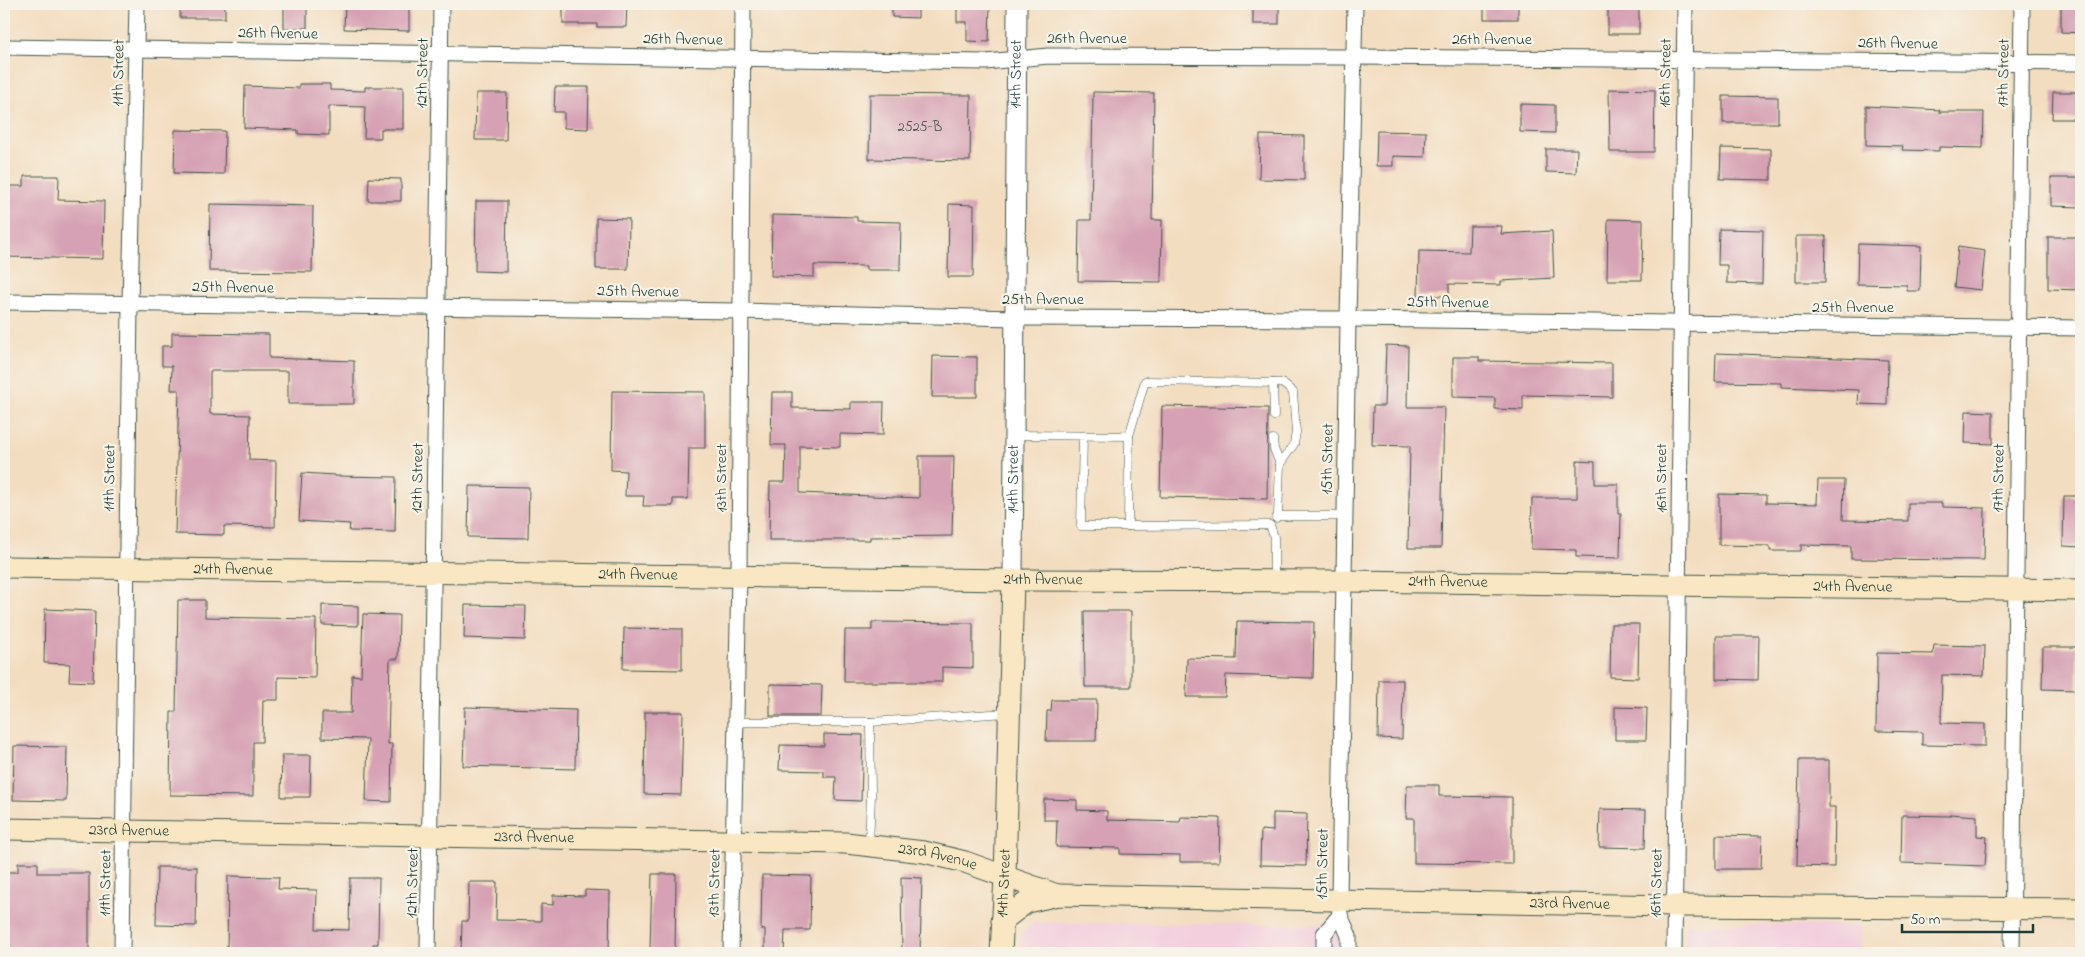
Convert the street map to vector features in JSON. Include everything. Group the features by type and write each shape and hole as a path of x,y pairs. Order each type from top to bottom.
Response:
{"main road":[{"name":"24th Avenue","path":"4,567 1013,580 1344,581 2081,590"},
{"name":"14th Street","path":"1001,953 1005,876 1013,580"},
{"name":"23rd Avenue","path":"4,829 734,841 869,845 924,852 965,862 1058,895"},
{"name":"23rd Avenue","path":"1002,921 1027,902 1058,895 1339,908 1674,906 2081,909"}],"street":[{"name":"11th Street","path":"122,953 130,304 138,4"},
{"name":"12th Street","path":"428,953 435,572 441,4"},
{"name":"13th Street","path":"731,953 739,576 744,4"},
{"name":"14th Street","path":"1013,580 1017,4"},
{"name":"15th Street","path":"1349,953 1349,936 1339,908 1355,4"},
{"name":"16th Street","path":"1674,953 1685,4"},
{"name":"17th Street","path":"2012,953 2022,4"},
{"name":"26th Avenue","path":"4,47 986,62 1048,56 1684,59 2081,64"},
{"name":"25th Avenue","path":"4,302 740,311 1014,318 1348,319 2081,328"},
{"name":"15th Street","path":"1324,953 1324,934 1339,908"}],"lane":[{"path":"1128,526 1129,436 1145,382 1282,383 1293,392 1296,432 1294,444 1280,464"},
{"path":"1273,383 1274,416"},
{"path":"1014,435 1129,436"},
{"path":"1083,436 1081,526 1270,525 1278,516 1280,464 1274,449 1274,439"},
{"path":"1278,516 1345,516"},
{"path":"1270,525 1274,537 1274,581"},
{"path":"736,722 870,722 1010,713"},
{"path":"869,845 871,795 870,722"}],"shaded area":[{"path":"1033,923 1350,925 1349,953 1021,953 1022,933"},
{"path":"1685,924 1860,926 1860,953 1685,953"}],"building":[{"path":"180,4 225,4 225,18 180,18"},
{"path":"284,4 307,4 307,28 284,28"},
{"path":"345,4 409,4 409,31 344,29"},
{"path":"563,4 627,4 626,27 597,27 597,24 563,24"},
{"path":"892,4 918,4 918,18 892,17"},
{"path":"957,4 990,4 989,42 967,41 967,22 957,22"},
{"path":"1253,4 1279,4 1279,24 1253,24"},
{"path":"1484,4 1518,4 1518,19 1484,19"},
{"path":"1608,4 1639,4 1639,34 1608,34"},
{"path":"2061,4 2081,4 2081,33 2061,32"},
{"path":"299,84 330,84 330,90 365,91 365,87 403,87 403,129 381,129 381,138 364,138 365,107 329,106 329,135 298,134 298,130 244,128 245,86 299,88"},
{"path":"555,87 589,87 588,129 564,128 564,112 554,112"},
{"path":"1609,89 1655,90 1654,152 1610,152"},
{"path":"1093,92 1154,93 1152,220 1162,220 1161,282 1078,281 1079,220 1091,220"},
{"path":"2053,92 2081,92 2081,119 2052,119"},
{"path":"476,93 507,93 506,140 475,140"},
{"path":"870,94 971,95 970,161 869,159"},
{"path":"1723,96 1778,97 1778,123 1723,123"},
{"path":"1520,104 1555,105 1555,133 1520,132"},
{"path":"1866,106 1940,110 1939,112 1984,112 1983,148 1939,147 1939,151 1902,150 1903,146 1866,145"},
{"path":"175,130 225,131 224,174 174,173"},
{"path":"1377,131 1426,132 1425,157 1393,156 1393,166 1376,166"},
{"path":"1260,135 1304,136 1304,180 1259,179"},
{"path":"1721,148 1771,149 1771,180 1720,179"},
{"path":"1546,149 1577,149 1576,173 1546,172"},
{"path":"24,176 59,176 58,200 104,201 103,259 4,257 4,186 24,186"},
{"path":"369,178 401,179 401,201 368,201"},
{"path":"2051,178 2081,178 2081,207 2051,206"},
{"path":"476,201 507,201 506,272 475,271"},
{"path":"210,204 313,206 312,272 209,271"},
{"path":"949,204 974,205 973,277 948,277"},
{"path":"772,215 857,217 857,221 901,222 900,270 866,270 866,266 814,265 814,277 771,276"},
{"path":"596,218 629,219 628,269 596,269"},
{"path":"1608,219 1643,220 1642,280 1607,280"},
{"path":"1470,226 1502,226 1501,234 1552,231 1554,278 1501,281 1501,285 1449,284 1449,296 1418,296 1419,251 1469,252"},
{"path":"1719,229 1763,230 1762,284 1727,283 1727,265 1718,265"},
{"path":"1796,236 1826,236 1825,282 1796,282"},
{"path":"2048,237 2081,237 2081,290 2048,289"},
{"path":"1858,244 1921,246 1920,291 1907,291 1907,285 1857,284"},
{"path":"1958,247 1985,251 1981,290 1954,287"},
{"path":"172,333 269,334 269,358 354,361 354,404 288,404 288,371 210,371 210,414 250,415 249,460 276,461 275,527 224,526 224,535 175,534 179,390 171,390 172,366 162,366 162,346 172,346"},
{"path":"1386,345 1408,346 1407,407 1444,407 1441,548 1408,548 1410,446 1372,445 1373,406 1384,406"},
{"path":"1716,353 1888,360 1887,405 1858,404 1859,390 1781,387 1781,383 1715,382"},
{"path":"933,356 977,357 977,397 932,397"},
{"path":"1453,357 1479,357 1479,361 1612,363 1612,397 1523,395 1523,410 1495,409 1495,398 1453,397"},
{"path":"612,391 705,392 705,448 689,448 688,499 673,499 673,506 643,506 644,496 625,496 626,471 611,470"},
{"path":"772,392 792,392 792,408 851,409 851,402 884,402 883,435 840,434 840,447 800,446 800,493 919,498 919,456 954,456 952,536 870,537 870,540 769,540 770,482 785,482 786,445 771,445"},
{"path":"1162,406 1268,408 1267,499 1160,497"},
{"path":"1966,411 1993,412 1993,444 1965,443"},
{"path":"1577,461 1595,462 1595,484 1618,484 1618,514 1621,514 1620,558 1576,557 1576,550 1531,549 1532,498 1577,498"},
{"path":"302,473 335,476 396,477 395,532 349,531 350,524 299,521"},
{"path":"1818,480 1844,480 1843,520 1908,521 1908,503 1942,503 1942,507 1985,508 1984,560 1851,559 1851,546 1801,545 1801,551 1770,551 1770,546 1719,545 1719,494 1766,495 1766,503 1817,504"},
{"path":"469,486 529,487 528,538 468,537"},
{"path":"2064,496 2081,496 2081,547 2063,546"},
{"path":"178,600 205,600 205,617 316,619 315,678 278,677 278,700 263,700 262,742 253,742 253,796 170,795 171,712 176,712"},
{"path":"322,605 358,606 358,626 322,625"},
{"path":"465,605 526,606 525,640 464,638"},
{"path":"45,609 95,611 93,682 69,681 70,664 44,663"},
{"path":"1084,611 1131,611 1131,687 1085,687"},
{"path":"363,614 399,615 398,659 390,659 388,744 392,744 391,802 366,801 368,739 322,738 322,713 351,713 352,675 361,676"},
{"path":"1237,621 1314,622 1313,678 1226,675 1225,697 1186,697 1187,658 1236,659"},
{"path":"872,622 973,623 973,668 942,667 942,682 844,682 845,630 872,630"},
{"path":"1611,624 1639,624 1638,678 1610,677"},
{"path":"624,628 682,629 682,670 623,669"},
{"path":"1716,636 1759,636 1758,680 1716,679"},
{"path":"1934,645 1985,646 1984,676 1942,675 1941,723 1985,724 1985,746 1922,745 1922,732 1876,731 1877,653 1933,654"},
{"path":"2043,647 2077,647 2077,690 2042,689"},
{"path":"1379,680 1403,680 1402,739 1378,738"},
{"path":"770,684 822,685 821,716 770,716"},
{"path":"1052,700 1097,700 1096,741 1046,741 1047,711 1051,711"},
{"path":"465,707 576,710 575,769 463,766"},
{"path":"1615,707 1647,708 1646,740 1615,740"},
{"path":"645,712 683,712 681,795 644,794"},
{"path":"824,734 863,735 861,801 835,800 836,777 824,777 824,771 779,770 780,745 824,746"},
{"path":"14,746 67,747 66,801 13,800"},
{"path":"282,755 311,755 310,797 281,797"},
{"path":"1799,760 1829,760 1829,807 1835,807 1834,867 1797,866"},
{"path":"1407,785 1439,785 1439,796 1512,797 1512,864 1414,863 1414,818 1406,818"},
{"path":"1044,799 1077,800 1077,810 1107,811 1107,820 1180,822 1181,817 1220,818 1219,862 1180,862 1180,855 1120,854 1120,848 1056,847 1057,820 1044,820"},
{"path":"1600,809 1646,810 1645,848 1599,847"},
{"path":"1273,813 1307,814 1306,866 1260,865 1261,830 1273,831"},
{"path":"1950,814 1977,816 1977,836 1987,837 1985,866 1901,863 1902,815 1950,816"},
{"path":"1716,835 1762,836 1761,869 1716,869"},
{"path":"18,863 38,863 38,873 89,873 89,953 4,953 4,872 18,872"},
{"path":"157,867 197,867 196,926 156,925"},
{"path":"652,874 676,874 675,951 650,950"},
{"path":"762,875 811,876 810,930 785,930 784,953 765,953 765,930 761,929"},
{"path":"228,876 279,877 278,889 317,890 316,929 349,930 350,878 379,878 378,944 373,944 373,952 227,953"},
{"path":"901,877 922,878 920,953 902,953"},
{"path":"469,882 497,882 496,920 541,921 541,904 553,905 553,895 585,896 585,890 610,891 609,953 461,953 462,921 468,921"}]}
